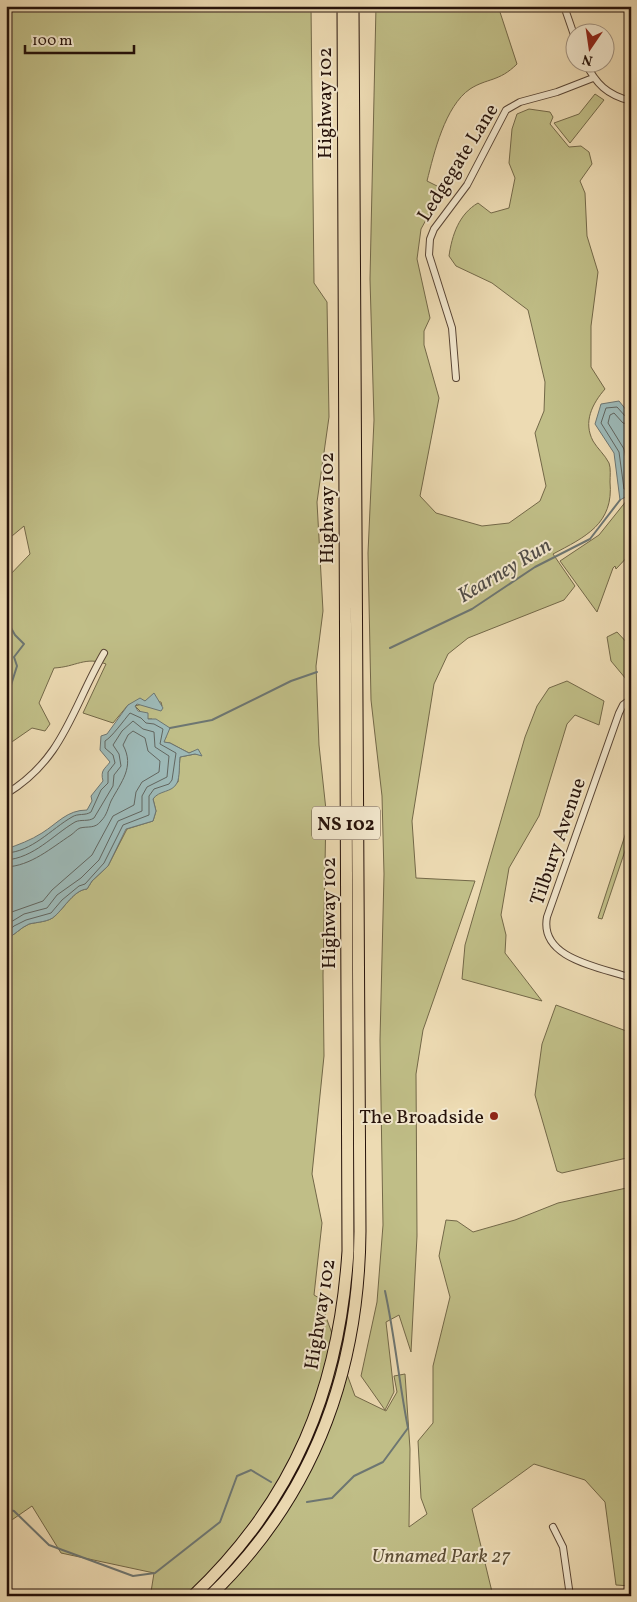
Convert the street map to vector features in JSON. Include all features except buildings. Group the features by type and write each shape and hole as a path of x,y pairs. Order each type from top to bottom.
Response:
{"highway":[{"name":"Highway 102","path":"193,1596 234,1555 260,1520 304,1444 331,1369 346,1290 348,1251 342,6"},
{"name":"Highway 102","path":"210,1596 228,1579 269,1530 290,1499 316,1451 337,1396 352,1333 357,1300 360,1231 353,6"}],"street":[{"path":"564,6 570,22"},
{"path":"590,72 602,89 615,97 631,102"},
{"name":"Ledgegate Lane","path":"456,378 452,328 430,261 429,245 434,229 467,185 506,110 520,102 557,92 593,78"},
{"path":"6,794 27,781 51,756 104,653"},
{"name":"Tilbury Avenue","path":"631,699 623,705 619,713 547,917 546,930 552,946 561,953 631,978"},
{"path":"553,1527 563,1547 570,1596"}],"green space":[{"name":"Unnamed Park 27","path":"6,6 311,6 314,283 327,302 329,417 317,502 323,611 316,666 319,745 326,810 323,975 324,1056 312,1174 322,1223 314,1295 319,1298 355,1396 386,1411 397,1392 394,1376 405,1374 410,1449 409,1527 427,1514 421,1498 418,1441 433,1423 433,1366 450,1297 439,1256 446,1220 457,1221 473,1232 515,1220 558,1203 631,1187 631,1586 616,1585 605,1502 585,1480 534,1464 472,1509 493,1596 154,1596 151,1592 154,1573 61,1553 32,1506 6,1524 6,939 29,924 52,918 78,892 87,889 92,881 108,866 127,829 153,821 156,811 153,799 157,793 178,782 180,757 195,754 201,755 195,751 189,753 170,743 163,742 166,737 152,719 148,719 135,706 142,704 156,707 162,706 161,702 145,701 128,705 113,723 83,713 106,664 92,661 54,668 39,703 50,724 45,731 32,728 6,746 6,579 30,554 24,526 6,541"},
{"path":"376,6 498,6 517,64 499,77 470,89 461,97 447,118 433,157 427,181 443,189 421,229 417,259 430,318 424,331 424,345 439,398 420,496 436,513 482,526 509,523 540,501 546,486 535,433 544,411 545,382 528,310 492,283 456,266 449,256 452,240 461,219 471,208 478,203 491,213 509,208 515,178 509,163 512,129 517,114 529,109 550,112 553,117 550,124 569,147 581,146 589,152 592,164 580,181 585,193 587,236 598,272 591,326 591,367 605,389 596,401 590,414 589,427 593,441 610,467 610,496 602,519 586,535 553,554 575,586 564,600 468,638 448,654 434,684 412,821 416,878 475,881 423,1030 416,1074 417,1236 411,1352 399,1315 386,1322 394,1392 385,1410 361,1376 377,1302 383,1225 380,1040 384,874 382,796 371,700 368,553 374,420 370,279"},
{"path":"595,94 604,100 570,143 554,123 579,114"},
{"path":"631,495 631,553 616,569 615,566 613,568 597,612 560,561 599,535"},
{"path":"617,632 631,647 631,673 626,679 611,661 607,637"},
{"path":"567,681 604,701 599,725 575,715 567,724 539,816 509,868 501,915 506,935 505,953 542,1001 462,979 465,945 525,737 537,706 549,688"},
{"path":"631,817 631,833 602,919 598,918"},
{"path":"556,1005 629,1032 631,1029 631,1157 562,1173 557,1171 535,1095 542,1044"}],"water":[{"path":"619,401 631,416 631,494 620,500 614,453 595,424 601,404"},
{"path":"154,693 163,708 161,711 137,704 135,706 138,711 148,713 148,719 156,719 170,728 164,742 170,743 189,753 198,749 202,756 195,754 180,757 177,783 153,799 156,811 153,821 126,829 108,866 92,881 87,889 78,892 52,918 29,924 6,939 6,849 38,836 74,812 87,810 92,801 91,796 103,781 103,772 110,762 100,750 101,736 107,734 128,705 140,698 145,701"}],"waterway":[{"name":"Kearney Run","path":"390,648 472,609 535,567 590,539 620,500"},
{"path":"6,619 15,635 24,644 14,657 17,666 6,701"},
{"name":"Kearney Run","path":"170,728 212,720 291,681 317,672"},
{"path":"307,1502 332,1498 354,1476 383,1462 408,1428 385,1291"},
{"path":"6,1509 14,1511 49,1545 133,1576 155,1573 220,1522 237,1476 251,1470 271,1482"}],"place":[{"name":"The Broadside","path":"494,1116"}]}
